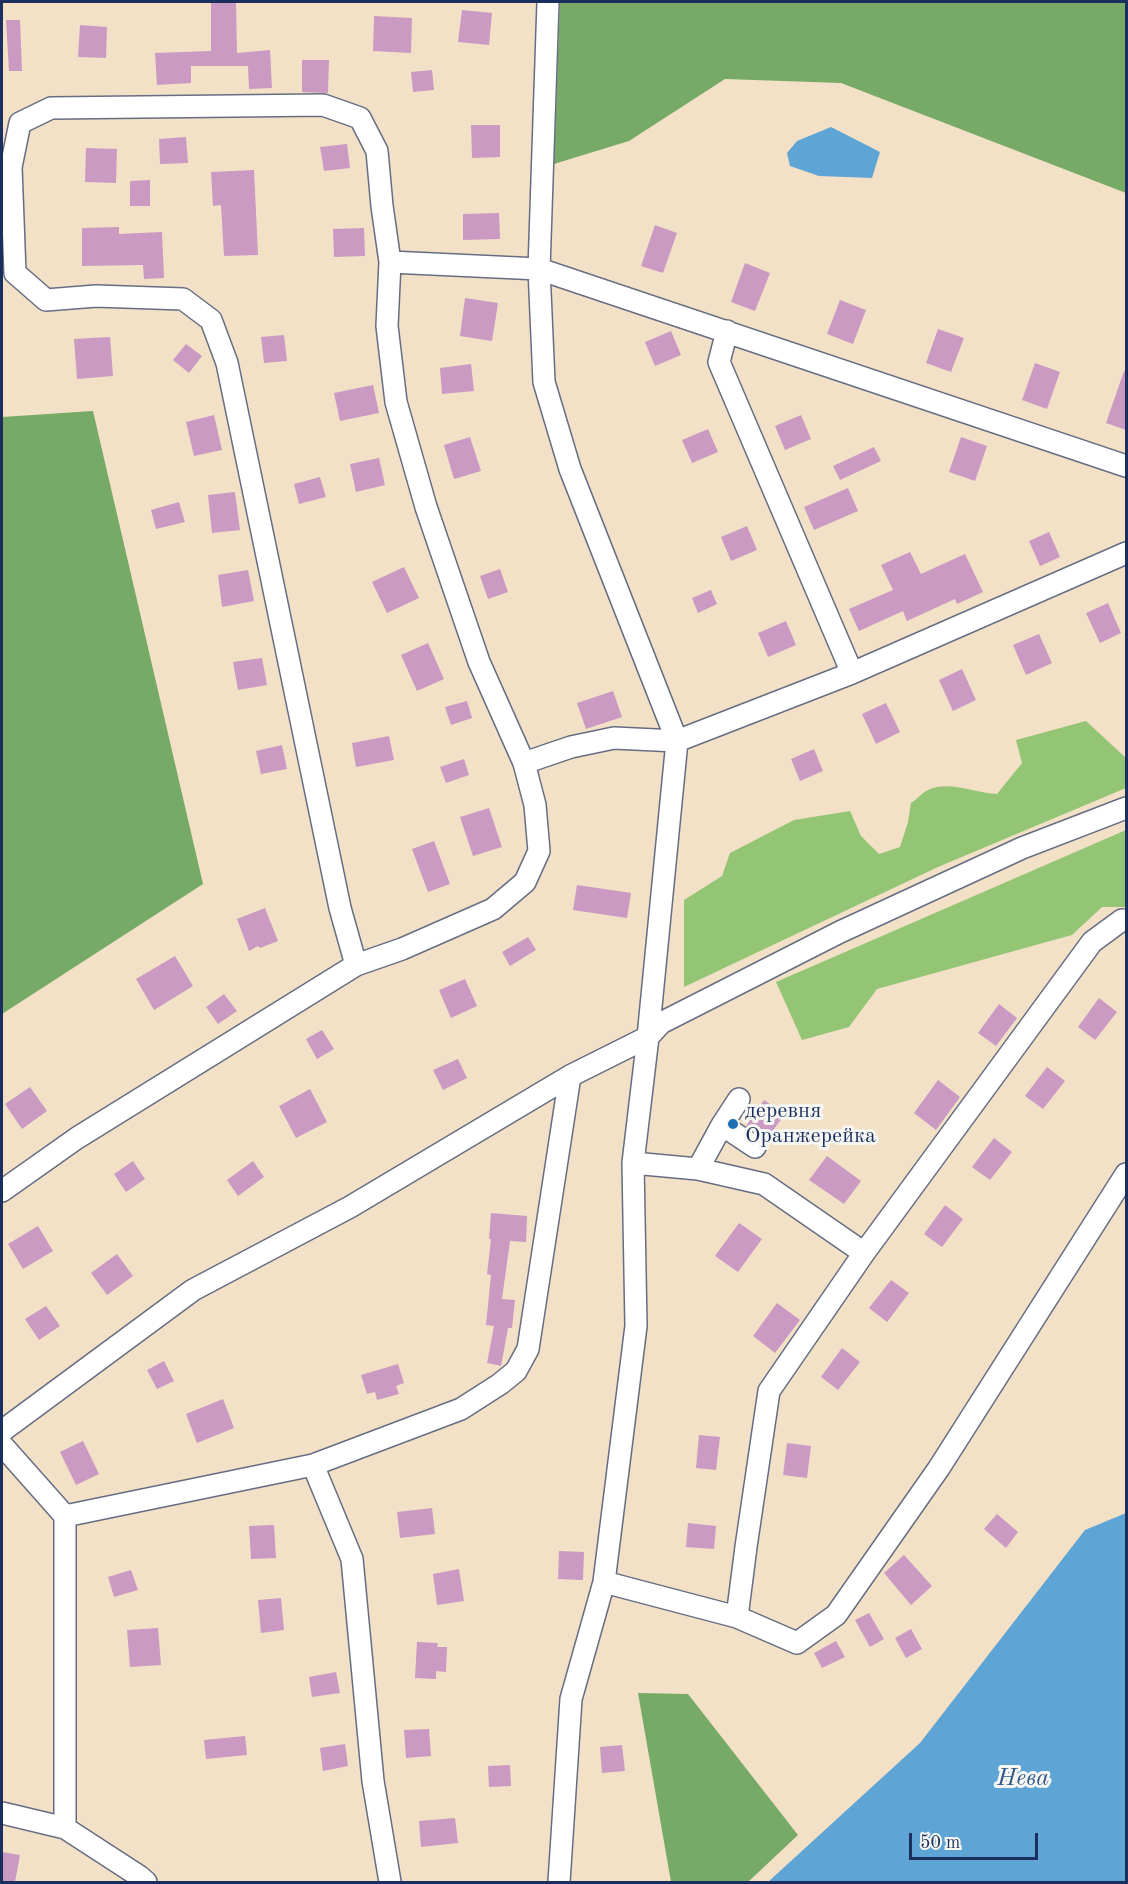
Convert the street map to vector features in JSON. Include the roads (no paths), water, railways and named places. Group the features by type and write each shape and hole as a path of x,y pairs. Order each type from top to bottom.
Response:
{"street":[{"path":"548,2 539,269 544,382 570,469 677,741 633,1163 636,1326 604,1582 571,1700 559,1882"},
{"path":"2,1191 77,1138 356,965 402,949 493,909 525,882 539,851 535,805 524,763 480,662 426,507 396,402 387,326 390,262 377,151 360,118 323,105 51,108 20,123 11,167 15,273 46,300 96,296 183,299 210,320 227,363 340,908 356,965"},
{"path":"390,262 539,269 1126,466"},
{"path":"728,331 719,362 852,673"},
{"path":"524,763 571,747 614,738 677,741 852,673 1126,553"},
{"path":"2,1431 193,1290 350,1207 570,1076 648,1036 661,1023 840,932 1022,848 1126,808"},
{"path":"737,1617 769,1391 864,1252 1092,942 1122,920"},
{"path":"65,1516 313,1465 461,1409 516,1371 528,1349 570,1076"},
{"path":"698,1169 739,1099"},
{"path":"722,1125 756,1148"},
{"path":"633,1163 698,1169 764,1184 864,1252"},
{"path":"604,1582 737,1617 796,1643 836,1615 939,1468 1126,1174"},
{"path":"2,1445 65,1516 64,1828"},
{"path":"313,1465 352,1559 373,1781 390,1882"},
{"path":"2,1813 64,1828 146,1882"}],"water":[{"path":"831,127 880,152 872,178 819,176 790,166 787,153 797,141"},
{"name":"Нева","path":"1126,1513 1126,1882 768,1882 920,1743 1085,1530"}],"place":[{"name":"деревня Оранжерейка","path":"733,1124"}]}
